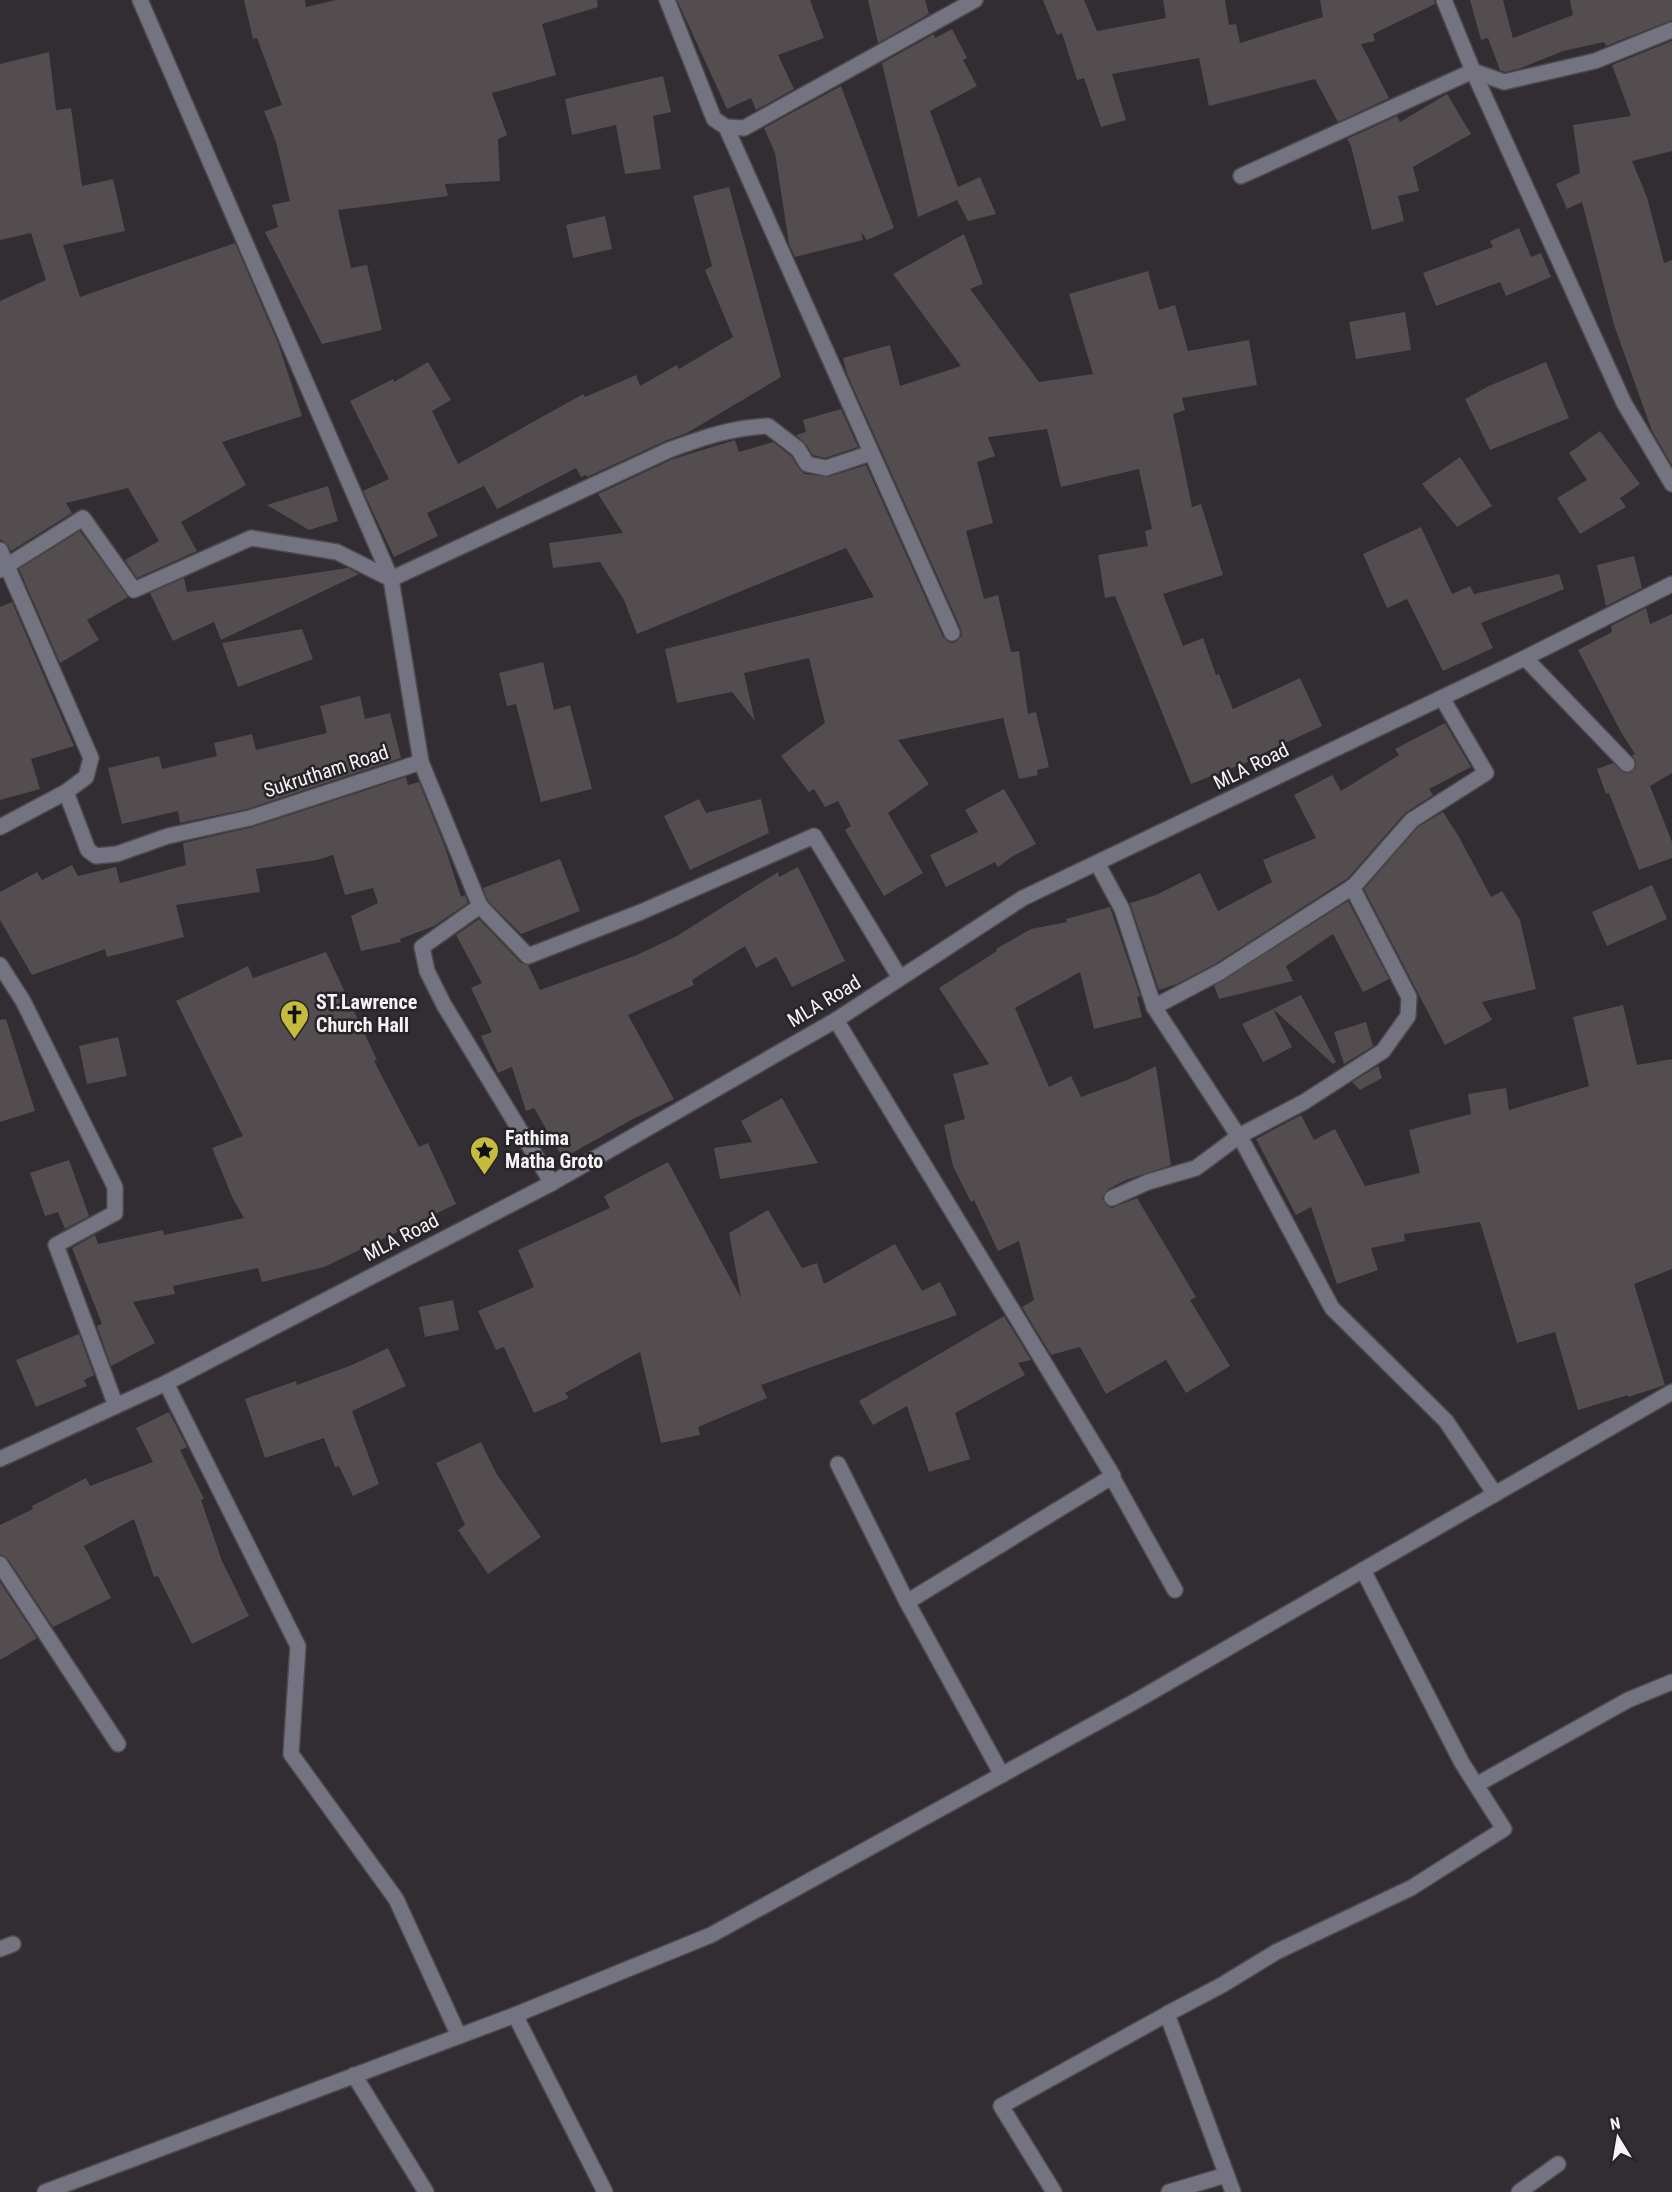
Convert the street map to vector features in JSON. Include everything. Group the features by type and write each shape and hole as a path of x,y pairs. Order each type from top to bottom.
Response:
{"street":[{"path":"140,0 391,579 421,762 480,906 528,956 641,912 814,836 900,978"},
{"path":"667,0 714,119 726,128 952,633"},
{"path":"726,128 744,129 975,0"},
{"path":"1444,0 1473,71 1624,403 1672,483"},
{"path":"1241,176 1473,71 1503,82 1595,61 1672,30"},
{"path":"391,579 669,450 709,435 744,427 768,426 798,449 807,464 826,468 871,453"},
{"path":"4,568 83,518 134,590 251,538 337,552 391,579"},
{"path":"0,550 4,568 91,758 86,777 66,792 0,827"},
{"name":"MLA Road","path":"0,1459 166,1383 552,1183 836,1020 1023,898 1525,658 1672,584"},
{"path":"1525,658 1627,764"},
{"path":"1154,1007 1220,972 1352,887 1412,820 1486,773 1442,698"},
{"name":"Sukrutham Road","path":"66,792 88,850 96,856 117,854 168,836 250,818 421,762"},
{"path":"1097,863 1122,909 1154,1007 1239,1136 1332,1308 1446,1421 1495,1494"},
{"path":"1112,1198 1148,1182 1196,1168 1239,1136 1304,1102 1383,1051 1408,1016 1409,997 1352,887"},
{"path":"480,906 422,947 426,971 444,1005 552,1183"},
{"path":"0,965 23,1001 115,1187 115,1212 56,1245 116,1406"},
{"path":"836,1020 1112,1477 1175,1590"},
{"path":"166,1383 298,1646 291,1754 396,1899 459,2036"},
{"path":"45,2192 515,2015 711,1935 1134,1702 1672,1392"},
{"path":"838,1464 907,1602 1002,1775"},
{"path":"907,1602 1112,1477"},
{"path":"0,1564 118,1744"},
{"path":"1054,2192 1001,2106 1222,1985 1276,1952 1411,1888 1504,1829 1462,1762 1363,1570"},
{"path":"1476,1785 1628,1700 1672,1682"},
{"path":"1167,2014 1233,2192"},
{"path":"515,2015 605,2192"},
{"path":"354,2075 426,2192"},
{"path":"1519,2192 1558,2164"},
{"path":"1168,2192 1226,2175"}],"building":[{"path":"244,0 305,0 306,7 336,0 597,0 598,7 542,24 556,75 492,93 507,135 498,139 500,181 445,184 448,196 338,210 351,268 367,265 382,330 322,344 265,232 278,227 272,205 290,201 276,142 264,111 282,105 257,38 253,39"},
{"path":"677,0 810,0 824,38 778,55 794,89 756,110 751,98 727,109"},
{"path":"868,0 925,0 929,14 878,43"},
{"path":"1043,0 1084,0 1097,31 1166,18 1163,0 1225,0 1229,25 1236,24 1240,43 1323,17 1320,0 1434,0 1435,4 1373,34 1375,41 1361,44 1389,98 1338,122 1315,79 1209,106 1199,58 1112,74 1126,120 1101,127 1084,78 1077,80 1062,33 1057,35"},
{"path":"1470,0 1503,0 1513,38 1573,15 1570,0 1672,0 1672,20 1606,46 1604,42 1563,51 1505,72 1500,70 1488,38 1481,40"},
{"path":"952,29 967,58 963,60 977,86 930,111 958,187 980,177 996,214 968,221 957,200 918,217 882,63 934,34 935,38"},
{"path":"1672,41 1672,151 1632,161 1647,197 1664,263 1672,260 1672,465 1652,431 1614,325 1582,202 1567,209 1556,184 1580,173 1573,125 1631,116 1612,65"},
{"path":"49,52 56,110 71,108 82,186 113,179 125,231 63,245 80,297 235,243 278,343 302,416 222,442 246,485 181,522 197,551 137,578 125,560 159,541 128,488 66,503 72,513 11,551 0,539 0,301 46,280 31,233 0,240 0,64"},
{"path":"663,76 671,112 653,116 661,169 625,174 616,125 572,135 565,99"},
{"path":"841,86 894,228 867,240 861,232 863,240 795,257 789,244 775,153 764,128"},
{"path":"1447,94 1471,134 1413,167 1419,191 1398,196 1404,221 1372,230 1351,146 1347,139 1397,116 1400,122"},
{"path":"729,187 781,377 687,433 587,477 586,475 581,477 576,468 497,509 484,486 427,513 438,536 394,557 363,491 389,479 350,401 393,379 394,382 428,362 451,400 432,411 458,464 583,394 585,397 636,375 640,386 677,365 679,369 733,337 705,270 712,266 693,196"},
{"path":"605,216 612,249 573,258 566,225"},
{"path":"1519,228 1531,257 1541,253 1551,277 1506,296 1500,282 1436,306 1423,273 1493,247 1490,241"},
{"path":"964,234 983,284 970,289 1039,382 1093,374 1069,294 1148,271 1159,310 1175,305 1188,351 1249,340 1257,385 1182,398 1185,410 1173,414 1192,507 1201,504 1223,575 1163,594 1183,646 1203,638 1216,675 1219,674 1233,709 1300,678 1322,726 1253,760 1191,784 1115,596 1105,598 1098,555 1148,546 1145,531 1152,529 1139,469 1061,487 1047,429 988,437 995,456 977,462 993,523 966,531 984,599 998,595 1011,652 1019,651 1028,714 1036,712 1049,767 1037,770 1038,775 1019,779 1003,718 898,740 929,784 888,813 923,873 884,896 845,830 851,826 838,801 825,807 814,789 809,792 781,756 825,723 809,658 744,673 755,721 732,692 677,703 665,649 874,597 846,548 637,634 624,600 600,562 553,568 549,543 623,533 598,494 673,459 735,440 739,452 773,442 791,456 805,474 828,477 866,465 943,637 950,643 956,642 962,635 961,629 847,374 843,358 890,345 900,386 961,366 893,274"},
{"path":"1405,312 1411,350 1356,359 1349,322"},
{"path":"1546,362 1569,418 1490,450 1465,399 1489,386"},
{"path":"841,409 858,447 825,458 813,455 796,435 806,432 803,420"},
{"path":"1600,431 1640,484 1620,498 1626,507 1580,534 1557,498 1587,480 1569,453"},
{"path":"1460,457 1492,506 1457,527 1422,484"},
{"path":"328,486 338,521 309,530 267,505"},
{"path":"1421,527 1452,594 1470,586 1474,594 1559,574 1564,589 1481,623 1493,648 1443,671 1407,599 1387,608 1363,554"},
{"path":"80,531 128,597 87,620 99,640 60,663 19,569"},
{"path":"1634,556 1642,588 1606,606 1597,565"},
{"path":"348,568 359,574 221,640 214,622 173,641 150,593 184,578 187,592"},
{"path":"12,602 74,746 31,759 40,789 0,800 0,607"},
{"path":"1646,608 1650,624 1672,614 1672,773 1650,786 1672,842 1672,858 1639,870 1609,793 1606,794 1597,769 1613,763 1624,773 1630,773 1636,766 1632,755 1635,754 1578,650 1612,632 1611,626"},
{"path":"302,629 313,659 238,687 222,643"},
{"path":"543,662 554,710 570,705 592,789 541,802 516,704 507,706 499,673"},
{"path":"360,696 365,719 390,713 401,758 247,809 180,823 178,811 122,824 108,768 159,756 162,769 217,756 214,743 252,734 256,750 327,733 320,706"},
{"path":"1445,723 1471,767 1429,789 1433,795 1405,813 1348,878 1215,964 1177,984 1159,990 1130,903 1156,895 1200,873 1218,911 1272,882 1263,860 1316,838 1294,795 1332,775 1341,791 1399,755 1395,749"},
{"path":"406,777 408,785 419,782 445,847 461,897 465,895 468,903 434,926 400,939 401,942 361,951 351,916 378,903 373,888 345,895 333,855 317,860 256,869 260,892 176,905 184,937 107,957 105,949 32,975 0,920 0,892 37,872 42,880 72,865 78,876 116,867 120,883 186,865 183,843 253,827"},
{"path":"1004,789 1036,844 998,867 995,862 946,887 930,855 978,832 965,810"},
{"path":"699,799 706,813 761,799 769,833 690,870 664,816"},
{"path":"1443,812 1491,897 1502,891 1520,920 1536,989 1482,1002 1492,1020 1445,1045 1364,889 1418,827"},
{"path":"560,859 580,911 521,934 488,901 483,888"},
{"path":"798,867 845,961 792,987 776,957 756,968 745,946 692,980 694,985 628,1015 674,1099 563,1158 534,1108 526,1111 512,1067 498,1073 481,1036 492,1032 471,988 482,983 456,935 479,919 521,963 528,965 540,990 637,955 677,936 778,872 779,877"},
{"path":"1652,885 1667,919 1607,946 1592,912"},
{"path":"1348,901 1389,979 1363,992 1333,934 1286,966 1293,981 1219,999 1214,986"},
{"path":"1110,907 1140,996 1137,997 1142,1017 1094,1029 1080,972 1015,1008 1049,1087 1071,1076 1081,1097 1127,1080 1156,1066 1171,1165 1126,1180 1108,1189 1102,1198 1106,1205 1112,1208 1137,1198 1196,1297 1190,1300 1230,1366 1186,1393 1166,1360 1106,1394 1080,1347 1051,1355 1022,1307 1034,1300 1019,1241 998,1251 974,1200 971,1202 953,1166 944,1125 965,1119 953,1074 989,1064 939,988 997,951 996,949 1031,929 1067,922 1066,919"},
{"path":"326,952 377,1060 374,1061 419,1147 428,1143 456,1204 324,1267 262,1282 258,1268 173,1286 175,1294 133,1302 155,1343 111,1366 97,1326 102,1324 72,1248 95,1235 98,1244 163,1230 164,1235 244,1218 233,1199 212,1148 243,1136 176,1001 248,966 253,978"},
{"path":"1301,995 1336,1062 1333,1064 1273,1009"},
{"path":"1623,1005 1637,1065 1672,1059 1672,1269 1634,1284 1665,1385 1578,1410 1555,1332 1517,1343 1480,1222 1404,1234 1405,1241 1371,1248 1378,1270 1337,1284 1311,1207 1296,1215 1256,1139 1301,1115 1314,1140 1335,1129 1365,1186 1420,1173 1409,1130 1471,1114 1468,1094 1506,1088 1509,1110 1589,1086 1573,1017"},
{"path":"1273,1009 1292,1047 1263,1062 1242,1024"},
{"path":"6,1019 35,1111 0,1122 0,1020"},
{"path":"1366,1022 1373,1046 1344,1064 1334,1032"},
{"path":"118,1037 127,1076 87,1084 79,1046"},
{"path":"1378,1066 1382,1078 1360,1090 1352,1082"},
{"path":"782,1098 818,1163 720,1179 714,1148 752,1142 741,1121"},
{"path":"69,1160 89,1216 65,1229 58,1212 45,1216 30,1173"},
{"path":"668,1162 741,1298 729,1233 768,1210 802,1268 817,1263 824,1284 895,1244 922,1291 940,1282 957,1315 761,1385 767,1398 698,1427 700,1435 661,1443 640,1352 565,1393 569,1398 534,1413 504,1347 496,1350 478,1311 534,1287 518,1250 610,1208 604,1196"},
{"path":"453,1300 459,1330 425,1337 419,1307"},
{"path":"1004,1316 1031,1360 1018,1363 1025,1375 955,1413 970,1459 929,1472 907,1406 873,1425 859,1401"},
{"path":"79,1334 94,1375 84,1380 87,1386 36,1407 16,1360"},
{"path":"388,1348 406,1386 352,1411 379,1484 353,1496 339,1466 335,1467 324,1438 265,1458 245,1399 296,1381 297,1385 352,1365"},
{"path":"169,1412 187,1447 180,1450 204,1499 201,1500 222,1561 249,1616 192,1644 158,1576 154,1577 134,1519 84,1546 111,1598 53,1627 8,1559 0,1554 0,1525 86,1478 90,1486 153,1462 136,1428"},
{"path":"481,1442 496,1473 541,1537 488,1574 458,1530 465,1525 436,1463"},
{"path":"0,1582 37,1638 0,1660"}],"place":[{"name":"ST.Lawrence Church Hall","path":"295,1040"},
{"name":"Fathima Matha Groto","path":"484,1176"}]}
